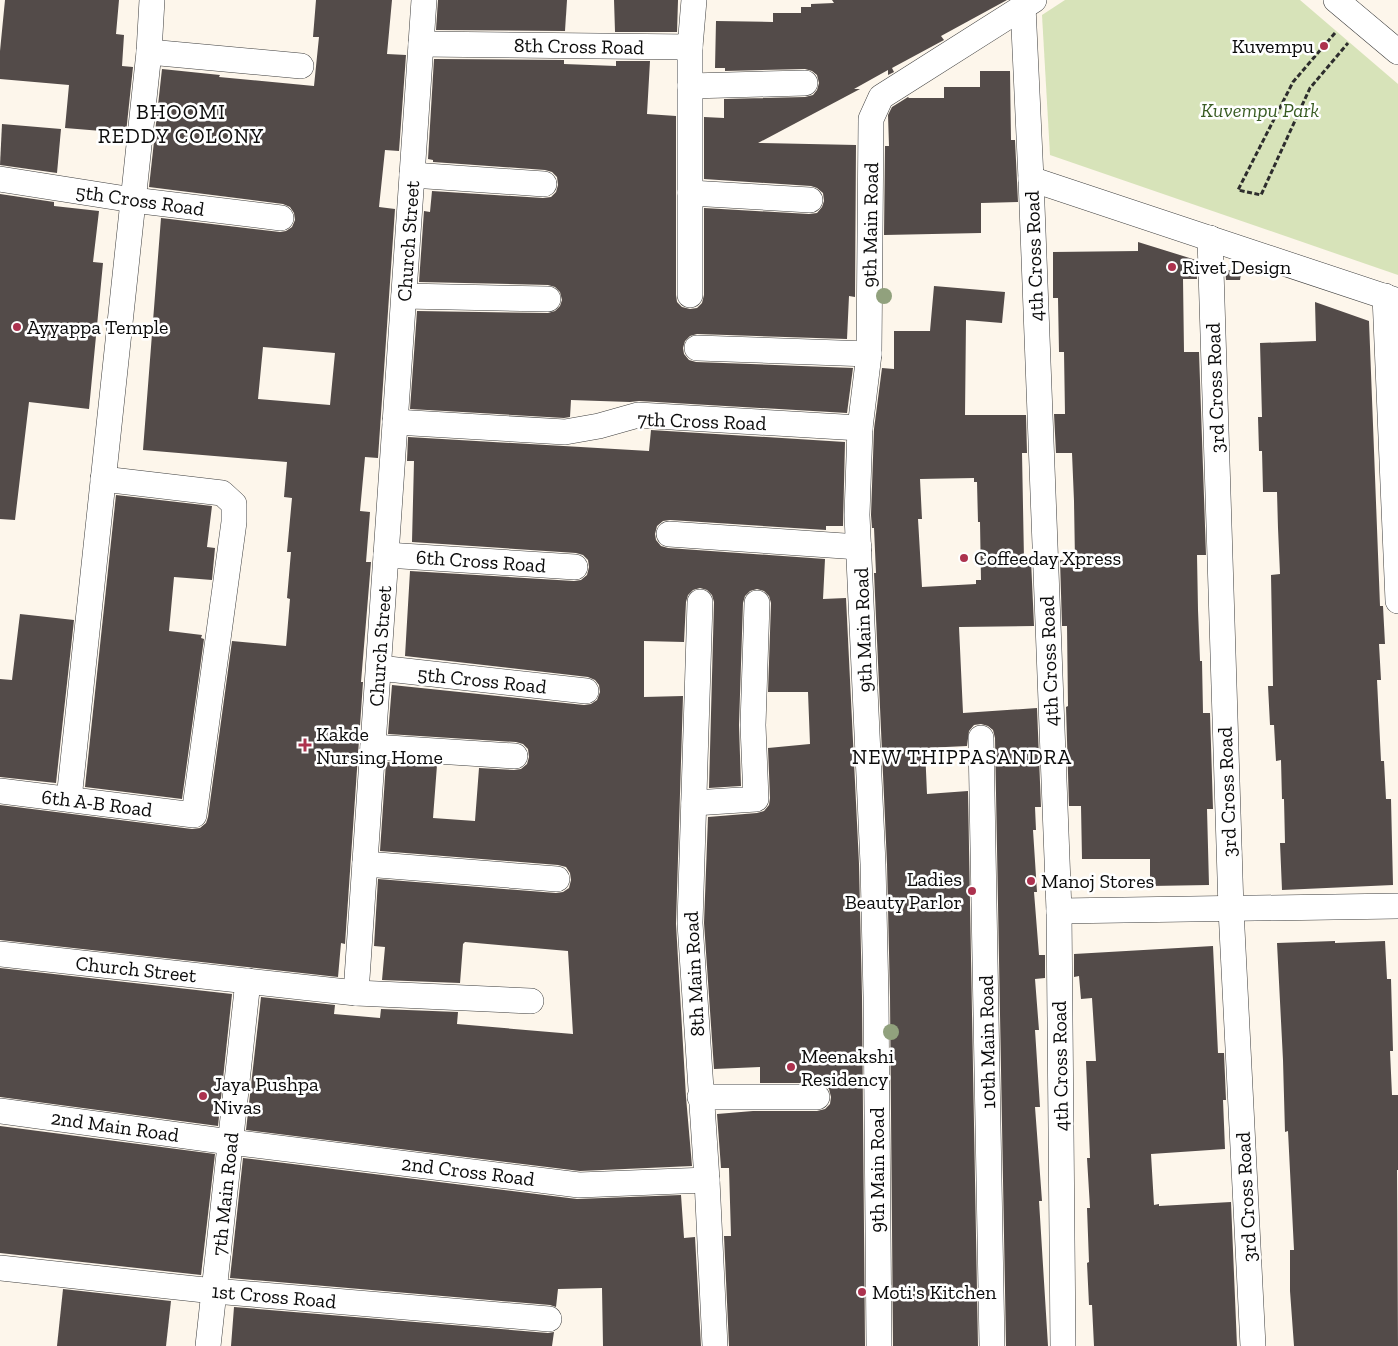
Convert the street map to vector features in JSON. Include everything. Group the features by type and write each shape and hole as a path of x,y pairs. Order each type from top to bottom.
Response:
{"street":[{"path":"69,798 149,52 152,0"},
{"name":"Church Street","path":"0,954 356,993 424,0"},
{"path":"690,295 690,47 694,0"},
{"name":"4th Cross Road","path":"1028,3 1031,179 1058,911 1063,1346"},
{"name":"9th Main Road","path":"879,1346 876,997 857,515 860,428 869,354 871,119 881,97 1028,3"},
{"path":"1351,13 1398,52"},
{"name":"8th Cross Road","path":"422,44 690,47"},
{"path":"149,52 301,66"},
{"path":"690,86 805,83"},
{"path":"412,175 544,184"},
{"name":"5th Cross Road","path":"0,179 133,200 281,218"},
{"path":"1031,179 1391,298 1398,600"},
{"path":"690,193 810,200"},
{"name":"3rd Cross Road","path":"1210,238 1231,909 1253,1346"},
{"path":"404,296 548,299"},
{"path":"697,348 869,354"},
{"name":"7th Cross Road","path":"395,422 565,432 599,426 638,415 860,428"},
{"name":"6th A-B Road","path":"0,791 69,798 194,815 234,522 234,504 222,493 103,479"},
{"path":"669,534 859,547"},
{"name":"6th Cross Road","path":"386,555 575,567"},
{"name":"8th Main Road","path":"700,602 690,923 700,1097 707,1180 714,1346"},
{"path":"694,803 756,799 754,725 757,604"},
{"name":"5th Cross Road","path":"379,668 586,691"},
{"name":"10th Main Road","path":"981,738 992,1346"},
{"path":"373,747 515,756"},
{"path":"365,864 557,879"},
{"path":"1058,911 1398,906"},
{"name":"7th Main Road","path":"208,1346 248,982"},
{"path":"356,993 531,1001"},
{"path":"700,1097 817,1096"},
{"name":"2nd Main Road","path":"0,1111 230,1142"},
{"name":"2nd Cross Road","path":"230,1142 579,1185 707,1180"},
{"name":"1st Cross Road","path":"0,1268 214,1292 549,1319"}],"path":[{"path":"1351,13 1310,88 1260,195 1238,190 1293,82 1351,13"}],"green space":[{"name":"Kuvempu Park","path":"1065,0 1300,0 1398,84 1398,275 1050,155 1042,15"}],"building":[{"path":"5,0 119,0 116,34 124,35 122,66 133,67 126,133 65,128 69,85 0,79 0,51"},
{"path":"316,0 392,0 387,54 406,55 399,151 385,150 379,207 395,209 378,458 365,457 360,511 370,512 366,562 371,562 361,682 363,682 345,944 341,943 338,977 0,940 0,805 192,829 200,828 206,823 208,817 232,641 286,646 290,599 287,598 291,552 287,552 292,498 284,497 287,462 143,450 161,218 280,232 292,227 295,220 294,213 290,207 283,204 149,187 162,69 220,75 219,77 314,86 319,37 313,37","holes":["263,347 335,353 330,405 258,399"]},
{"path":"438,0 567,0 565,31 436,30"},
{"path":"614,0 678,0 677,32 615,32"},
{"path":"832,0 1007,0 941,36 944,40 892,68 894,72 888,75 888,70 854,89 860,89 758,143 856,145 855,297 849,296 847,339 697,334 690,336 685,341 684,354 689,360 696,362 853,368 847,413 639,401 571,400 570,417 564,418 410,409 417,311 548,313 555,311 560,306 562,300 560,292 555,287 548,285 419,282 424,211 430,212 432,191 543,198 551,197 556,192 558,185 557,177 552,172 545,170 433,162 433,160 428,159 434,59 564,60 564,64 616,66 616,61 650,61 647,114 676,116 677,302 682,307 697,308 702,303 704,295 704,208 809,214 817,213 824,201 823,193 811,186 704,179 704,117 724,118 724,99 805,97 813,95 819,83 817,75 805,69 725,71 725,68 715,68 716,21 773,22 773,13 801,13 801,7 811,7 811,4 834,3"},
{"path":"980,71 1010,71 1011,140 1015,140 1018,202 981,203 981,233 884,235 885,146 889,146 888,115 892,107 908,97 944,98 944,87 980,87"},
{"path":"2,124 61,129 57,173 0,165"},
{"path":"0,194 54,202 54,206 99,211 93,262 103,263 89,409 29,402 15,520 0,519"},
{"path":"1138,242 1196,260 1197,279 1183,279 1184,352 1199,352 1206,555 1197,555 1198,610 1200,661 1202,661 1203,713 1210,713 1213,809 1207,809 1209,885 1150,886 1150,859 1082,859 1081,806 1069,806 1066,707 1068,706 1067,626 1062,626 1060,560 1075,560 1074,501 1072,453 1056,453 1054,414 1065,414 1064,352 1059,352 1058,298 1053,298 1053,252 1138,251"},
{"path":"1225,269 1241,274 1240,280 1226,280"},
{"path":"934,286 1005,292 1002,323 966,320 965,415 1026,415 1027,453 1022,453 1024,560 1031,560 1034,626 959,627 963,713 1037,708 1041,807 1035,807 1036,830 1033,830 1037,892 1034,892 1039,955 1045,955 1045,978 1035,979 1039,1030 1035,1030 1040,1107 1035,1107 1042,1201 1039,1201 1048,1346 1006,1346 995,738 993,730 981,724 974,725 969,731 967,746 925,748 927,794 968,791 978,1346 893,1346 887,864 874,573 876,573 874,528 872,528 871,515 874,429 882,368 894,369 894,331 930,331","holes":["974,478 974,482 977,482 978,522 980,522 981,580 976,580 976,584 922,587 918,519 922,519 920,479"]},
{"path":"1315,302 1369,321 1380,606 1383,606 1385,644 1379,644 1381,680 1377,680 1381,761 1384,761 1386,799 1391,799 1393,885 1282,890 1280,843 1285,843 1284,799 1282,799 1281,760 1276,761 1274,725 1270,725 1268,686 1273,686 1271,575 1280,574 1277,492 1263,492 1262,451 1259,451 1258,417 1262,417 1260,343 1316,341"},
{"path":"651,430 845,442 843,526 826,526 826,530 670,520 663,521 657,526 655,534 656,540 661,546 668,548 825,559 823,599 846,598 859,864 865,1346 729,1346 724,1236 731,1236 729,1168 721,1168 717,1114 753,1111 817,1111 825,1109 830,1104 831,1097 829,1089 824,1084 760,1083 760,1067 714,1069 704,923 708,817 764,811 769,805 770,798 768,748 810,744 808,692 768,692 771,603 769,596 764,591 757,589 750,591 745,596 743,603 739,725 741,786 709,788 714,602 712,595 707,590 700,588 693,590 688,595 684,642 644,641 644,697 683,696 676,924 692,1166 580,1171 246,1130 261,997 335,1005 334,1014 380,1018 381,1009 458,1012 457,1024 573,1034 568,951 465,942 463,944 460,983 382,980 385,947 374,946 378,879 556,893 563,892 569,888 571,880 570,873 566,867 558,865 380,851 386,762 437,765 433,818 475,821 479,768 521,769 527,764 529,757 528,749 523,744 516,742 388,734 392,685 584,705 591,704 597,700 600,692 599,685 595,680 588,677 405,656 410,571 574,581 581,580 587,575 589,567 588,560 583,555 576,553 412,542 414,461 407,461 408,437 649,451"},
{"path":"116,495 212,506 207,547 215,548 212,580 174,577 169,631 202,635 201,638 204,639 182,799 85,787"},
{"path":"20,614 74,620 56,783 0,777 0,679 12,680"},
{"path":"1335,941 1335,943 1385,941 1387,979 1391,979 1393,1051 1390,1051 1392,1095 1398,1095 1398,1346 1294,1346 1290,1291 1290,1250 1294,1250 1288,1131 1285,1132 1277,943"},
{"path":"1213,946 1218,1053 1224,1053 1226,1100 1223,1100 1225,1149 1151,1154 1154,1205 1231,1202 1237,1346 1094,1346 1092,1305 1089,1305 1087,1263 1089,1262 1087,1208 1090,1208 1087,1158 1090,1158 1086,1061 1096,1061 1092,998 1081,999 1079,976 1074,977 1074,954"},
{"path":"0,968 232,994 218,1126 0,1097"},
{"path":"0,1126 215,1154 201,1275 0,1253"},
{"path":"243,1158 577,1199 681,1195 684,1238 695,1237 701,1346 603,1346 602,1288 558,1289 556,1307 230,1278"},
{"path":"63,1289 171,1301 166,1346 57,1346"},
{"path":"234,1307 554,1332 552,1346 231,1346"}],"place":[{"name":"Kuvempu","path":"1324,46"},
{"name":"Rivet Design","path":"1172,267"},
{"name":"Ayyappa Temple","path":"17,327"},
{"name":"Coffeeday Xpress","path":"964,558"},
{"name":"Kakde Nursing Home","path":"305,745"},
{"name":"Manoj Stores","path":"1031,881"},
{"name":"Ladies Beauty Parlor","path":"972,891"},
{"name":"Meenakshi Residency","path":"791,1067"},
{"name":"Jaya Pushpa Nivas","path":"203,1096"},
{"name":"Moti's Kitchen","path":"862,1292"}],"district":[{"name":"BHOOMI REDDY COLONY","path":"181,123"},
{"name":"NEW THIPPASANDRA","path":"962,756"}]}
